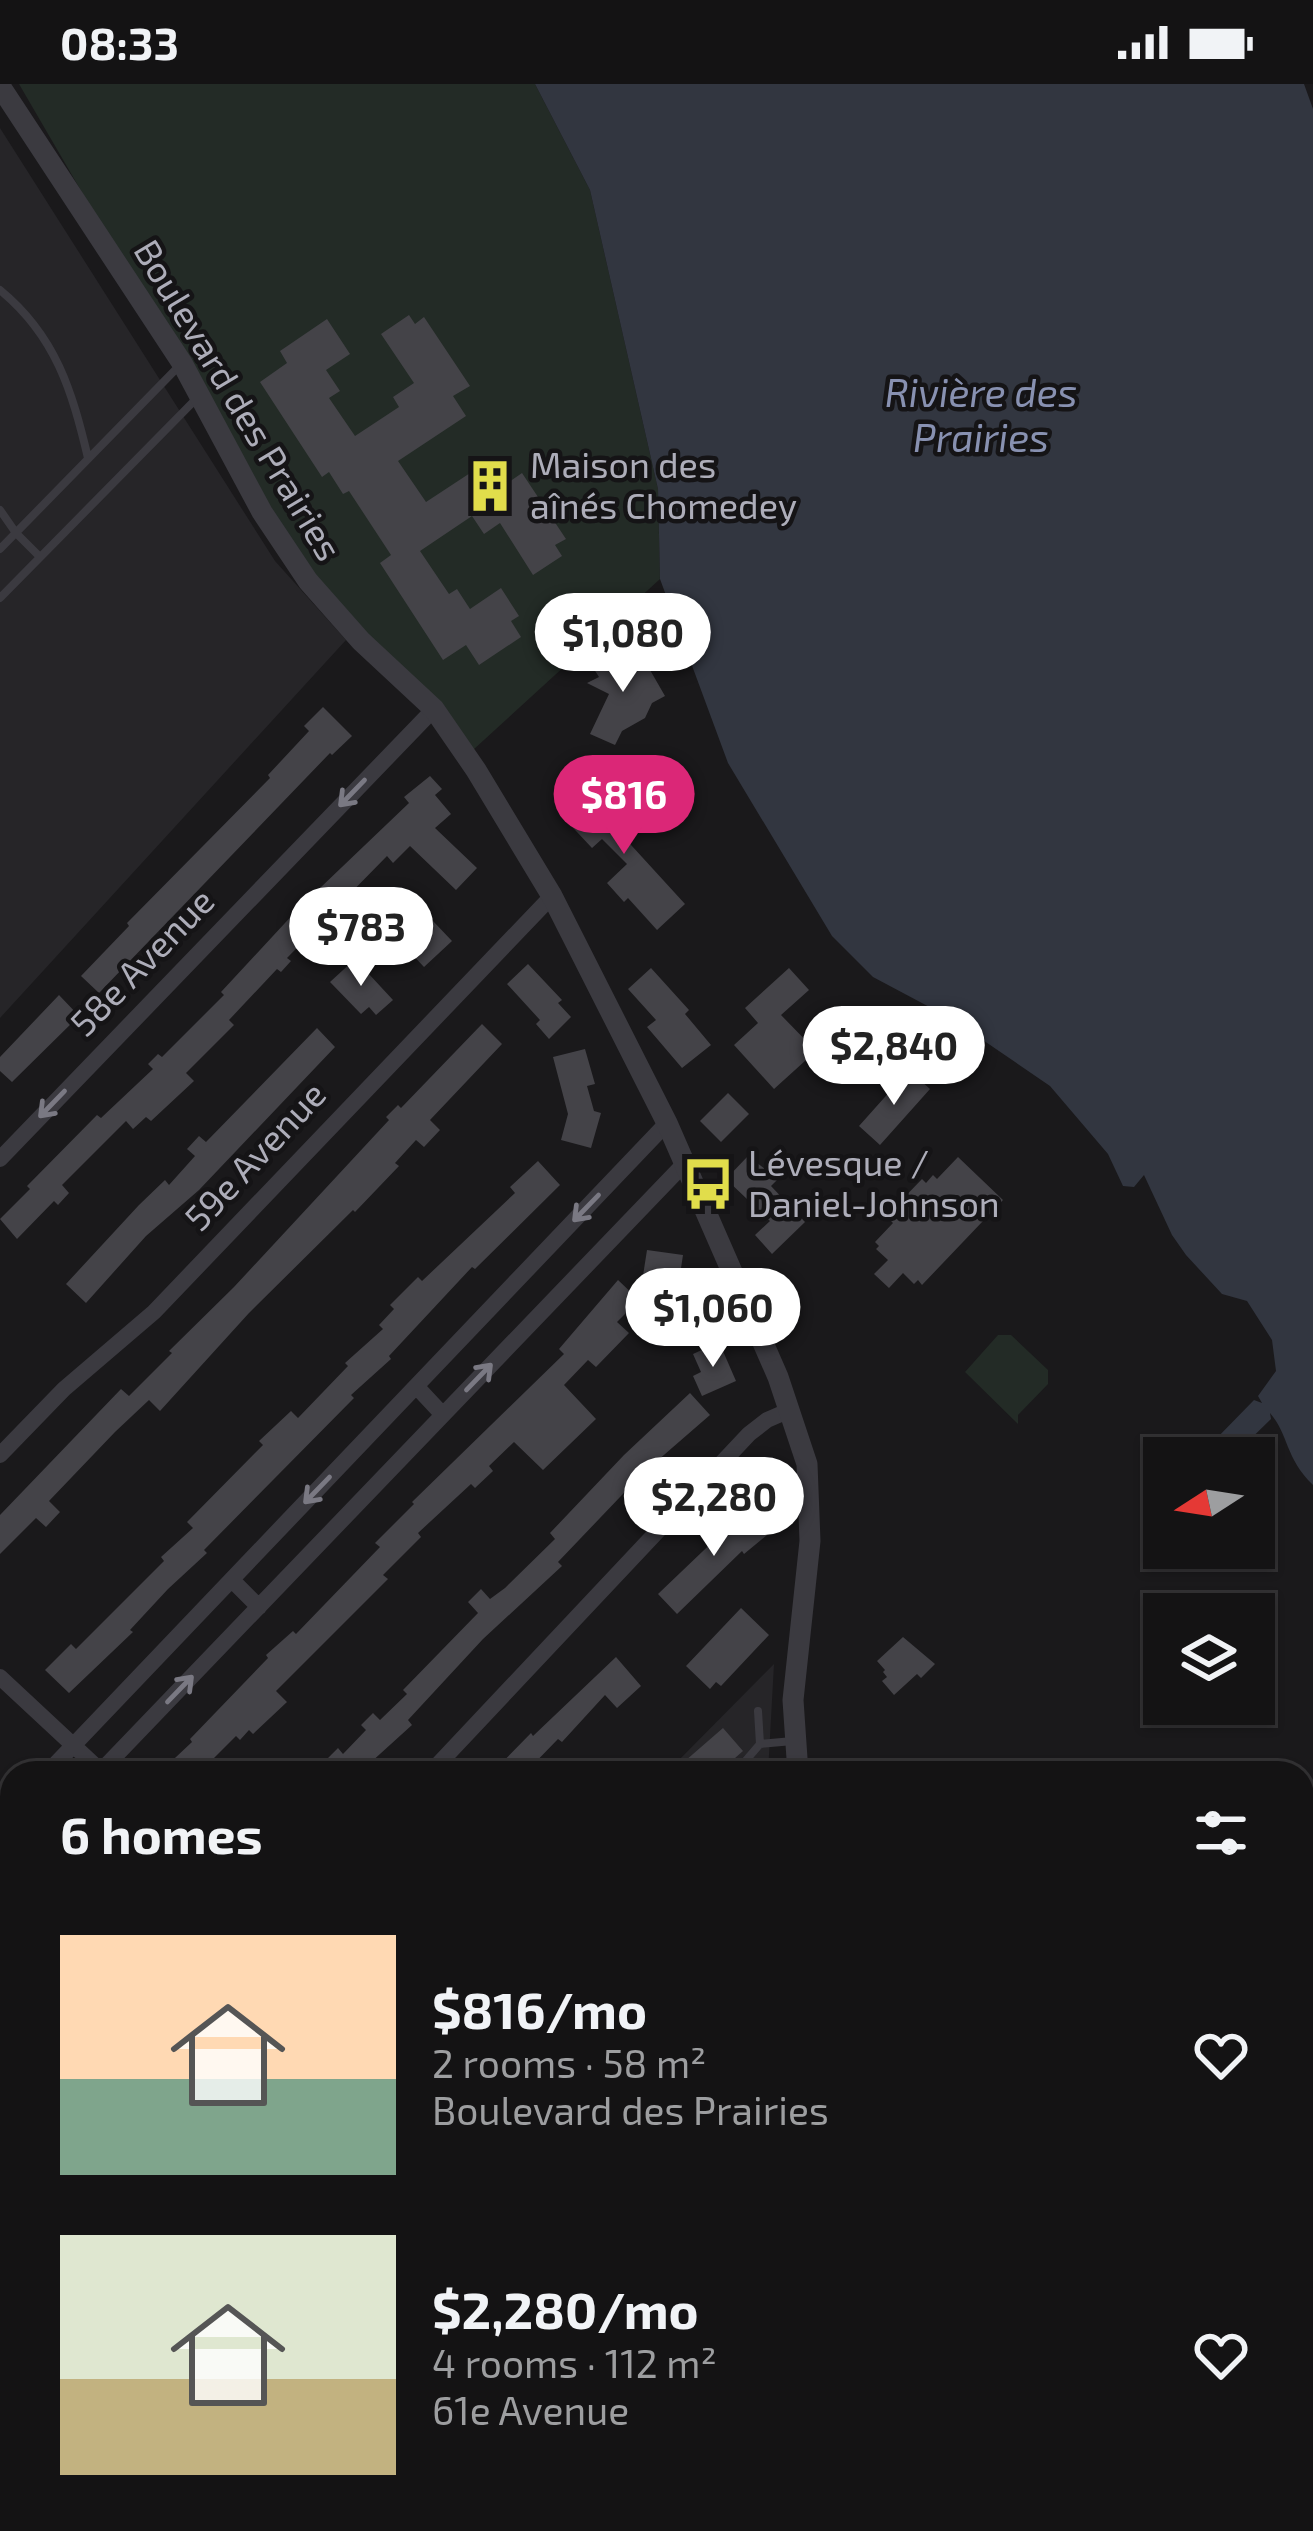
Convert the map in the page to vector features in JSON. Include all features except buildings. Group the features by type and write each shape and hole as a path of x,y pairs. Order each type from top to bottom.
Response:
{"street":[{"name":"Boulevard des Prairies","path":"0,86 182,363 262,512 308,581 361,641 434,709 552,896 667,1123 790,1410 807,1464 811,1520 795,1677 796,1761"},
{"name":"58e Avenue","path":"0,1159 434,709"},
{"name":"59e Avenue","path":"0,1455 64,1389 154,1312 552,896"},
{"path":"59,1761 667,1123"},
{"path":"112,1761 685,1162"},
{"path":"416,1386 443,1415"},
{"path":"441,1761 749,1435 790,1410"},
{"path":"232,1580 259,1607"},
{"path":"0,1677 90,1761"}],"lane":[{"path":"0,290 26,312 55,356 72,390 88,458"},
{"path":"0,549 182,363"},
{"path":"0,598 200,394"},
{"path":"0,510 40,557"},
{"path":"745,1761 760,1744 758,1711"},
{"path":"760,1744 794,1741"}],"shaded area":[{"path":"19,84 535,84 590,190 658,489 660,579 473,750 308,581"},
{"path":"0,128 275,561 346,640 0,1018"},
{"path":"998,1335 1011,1335 1048,1370 1048,1384 1018,1415 1018,1424 965,1372"},
{"path":"774,1664 769,1761 678,1761"}],"water":[{"name":"Rivière des Prairies","path":"535,84 1304,84 1313,109 1313,1485 1270,1413 1271,1419 1253,1437 1218,1437 1254,1400 1262,1403 1258,1396 1276,1371 1272,1340 1247,1301 1222,1294 1186,1255 1144,1175 1134,1187 1123,1186 1108,1154 1050,1086 952,1019 873,977 832,936 728,763 660,579 658,489 590,190"}],"place":[{"name":"Maison des aînés Chomedey","path":"490,486"},
{"name":"Lévesque / Daniel-Johnson","path":"708,1184"}]}
